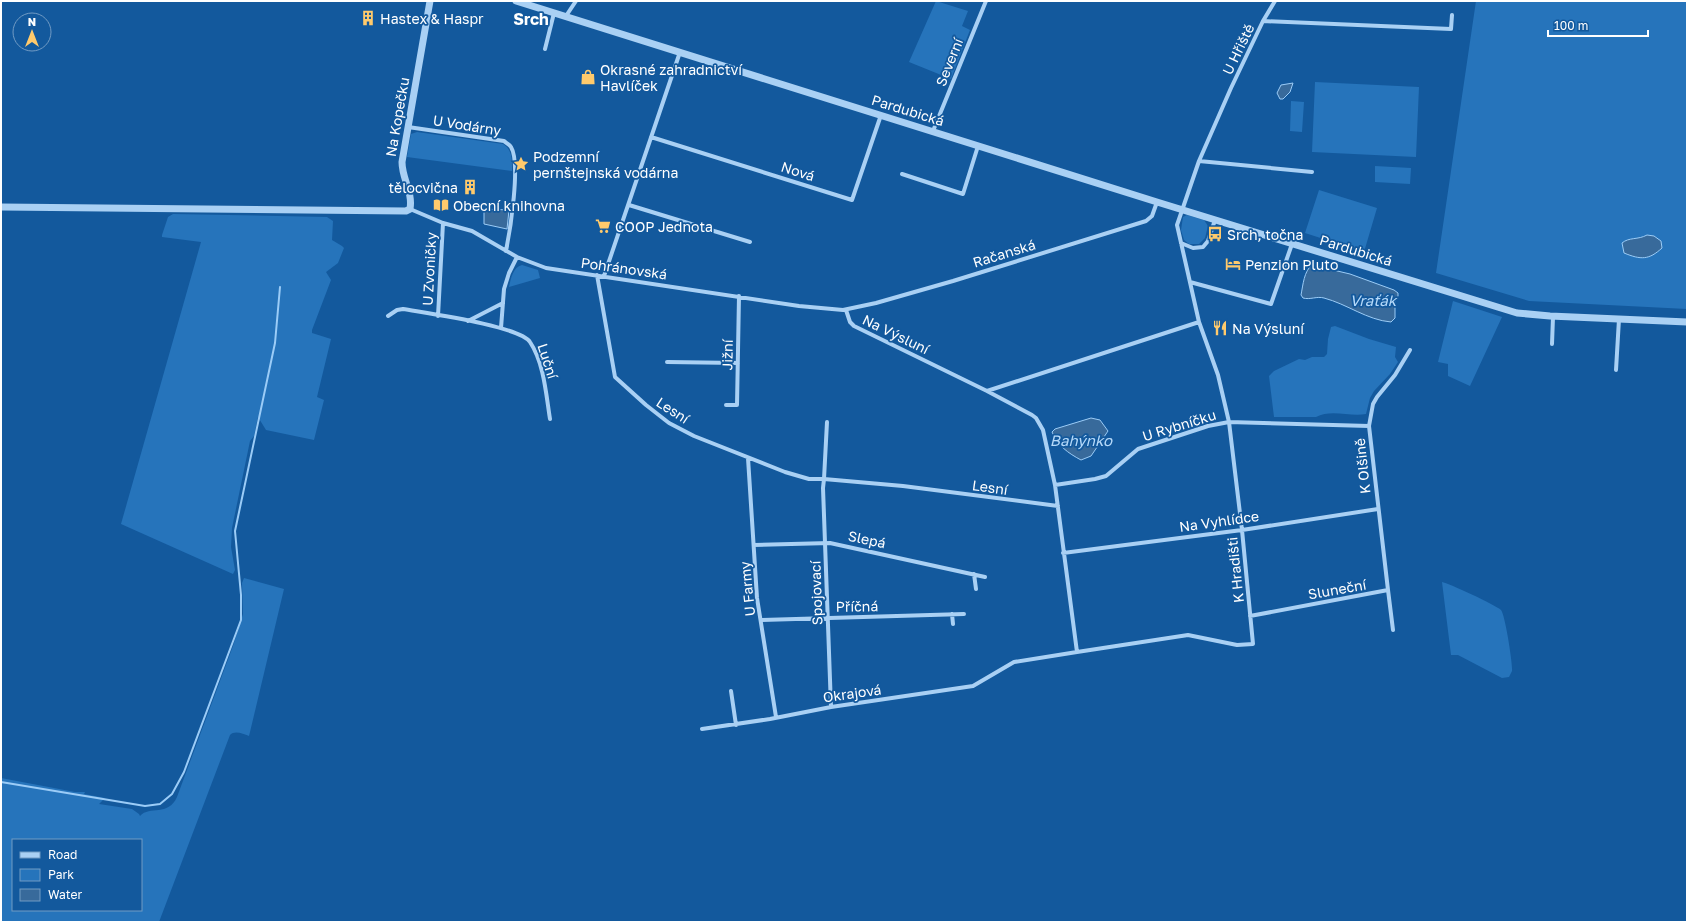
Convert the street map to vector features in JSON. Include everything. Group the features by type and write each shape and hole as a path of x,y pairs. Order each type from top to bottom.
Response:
{"street":[{"name":"Na Kopečku","path":"410,209 411,194 402,169 430,1"},
{"name":"Pardubická","path":"516,1 1517,313 1553,317 1687,322"},
{"path":"566,16 576,1"},
{"name":"Severní","path":"933,131 986,1"},
{"path":"1263,21 1275,1"},
{"path":"544,49 554,13"},
{"name":"U Hřiště","path":"1181,209 1199,161 1263,21 1451,29 1452,15"},
{"path":"604,276 680,52"},
{"name":"Nová","path":"651,136 852,200 881,115"},
{"name":"U Vodárny","path":"408,127 504,141 511,147 514,155 514,182 506,251"},
{"path":"902,174 963,194 978,146"},
{"path":"1199,161 1312,172"},
{"name":"Račanská","path":"846,310 953,281 1146,221 1152,216 1157,202"},
{"path":"629,205 750,242"},
{"path":"1,207 402,211 410,209"},
{"name":"Pohránovská","path":"410,209 443,223 472,231 491,240 517,257 546,268 826,309 846,310"},
{"path":"1181,209 1176,228 1199,322 1218,375 1229,422"},
{"path":"1180,244 1193,248 1203,247 1208,241 1215,220"},
{"name":"U Zvoničky","path":"438,316 443,223"},
{"path":"1190,282 1271,304 1292,244"},
{"path":"501,328 502,302 506,282 517,257"},
{"name":"Lesní","path":"597,275 615,376 646,405 669,422 694,436 785,472 809,479 903,486 1058,506"},
{"name":"Jižní","path":"726,405 737,405 739,296"},
{"path":"467,321 502,302"},
{"name":"U Zvoničky","path":"388,316 397,310 403,309 501,328"},
{"name":"Na Výsluní","path":"846,310 850,322 854,326 987,391 1036,418 1043,430 1055,485 1077,652"},
{"path":"1552,344 1553,317"},
{"path":"1616,370 1619,319"},
{"path":"987,391 1199,322"},
{"name":"Luční","path":"501,328 524,336 530,340 538,359 546,391 550,419"},
{"name":"K Olšině","path":"1388,590 1369,426 1373,404 1395,375 1410,350"},
{"path":"667,362 738,363"},
{"path":"824,479 827,422"},
{"name":"U Rybníčku","path":"1055,485 1106,476 1138,449 1208,426 1229,422 1369,426"},
{"name":"K Hradišti","path":"1077,652 1188,635 1237,645 1253,644 1242,530 1229,422"},
{"name":"U Farmy","path":"748,458 757,598 776,717"},
{"name":"Spojovací","path":"824,479 823,488 830,707"},
{"name":"Na Vyhlídce","path":"1063,554 1242,530 1378,509"},
{"name":"Slepá","path":"754,546 830,543 985,577"},
{"path":"974,574 976,589"},
{"name":"Sluneční","path":"1250,616 1388,590 1393,630"},
{"path":"952,614 953,624"},
{"name":"Příčná","path":"761,620 964,614"},
{"name":"Okrajová","path":"702,729 830,707 973,686 1014,662 1077,652"},
{"path":"731,691 736,724"}],"green space":[{"path":"936,1 968,11 962,26 970,30 951,79 909,62"},
{"path":"1476,1 1687,1 1687,309 1529,301 1436,273"},
{"path":"1315,82 1419,87 1416,157 1312,152"},
{"path":"1291,101 1304,102 1302,132 1290,131"},
{"path":"417,132 503,144 509,149 512,160 512,171 407,157 411,134"},
{"path":"1375,166 1411,168 1410,184 1375,182"},
{"path":"1319,190 1377,208 1364,252 1305,233"},
{"path":"173,214 327,217 333,221 332,240 344,248 338,263 326,272 331,280 312,330 312,333 331,339 317,397 324,400 314,440 266,430 258,417 254,436 250,441 232,528 231,547 235,570 233,574 121,524 201,242 162,237 168,217"},
{"path":"1187,215 1204,220 1208,226 1205,238 1199,244 1189,244 1184,240 1181,230 1183,217"},
{"path":"522,265 538,270 540,278 509,287 514,270"},
{"path":"1453,301 1502,317 1470,386 1448,376 1448,364 1438,362"},
{"path":"1335,326 1369,339 1396,347 1395,357 1398,362 1390,374 1374,391 1370,398 1366,414 1354,415 1334,413 1316,417 1274,417 1269,376 1274,371 1299,359 1305,360 1312,357 1324,357 1327,354 1328,339 1331,327"},
{"path":"244,578 284,589 249,736 242,733 234,733 230,735 159,922 1,922 1,778 75,792 85,792 84,794 105,798 99,804 132,809 140,816 149,811 169,807 177,797 233,646 243,614 242,583"},
{"path":"1442,582 1472,594 1501,610 1507,629 1511,660 1512,671 1509,677 1502,678 1458,655 1451,655"}],"water":[{"path":"1293,83 1290,92 1283,99 1280,99 1277,93 1281,85"},
{"path":"484,209 509,210 507,229 484,224"},
{"path":"1647,235 1654,236 1661,241 1662,248 1653,255 1644,258 1635,257 1624,253 1622,243"},
{"name":"Vraťák","path":"1312,265 1350,274 1394,290 1398,293 1395,302 1395,318 1391,322 1382,321 1324,298 1303,298 1301,295 1304,278"},
{"name":"Bahýnko","path":"1091,418 1100,420 1108,431 1091,456 1081,460 1064,449 1052,432 1055,429"}],"waterway":[{"path":"1,782 145,806 160,804 172,794 184,772 241,620 241,595 235,531 275,343 280,287"}],"place":[{"name":"Hastex & Haspr","path":"368,18"},
{"name":"Okrasné zahradnictví Havlíček","path":"588,77"},
{"name":"Podzemní pernštejnská vodárna","path":"521,164"},
{"name":"tělocvična","path":"470,187"},
{"name":"Obecní knihovna","path":"441,205"},
{"name":"COOP Jednota","path":"603,226"},
{"name":"Srch, točna","path":"1215,234"},
{"name":"Penzion Pluto","path":"1233,264"},
{"name":"Na Výsluní","path":"1220,328"}],"district":[{"name":"Srch","path":"531,19"}]}
